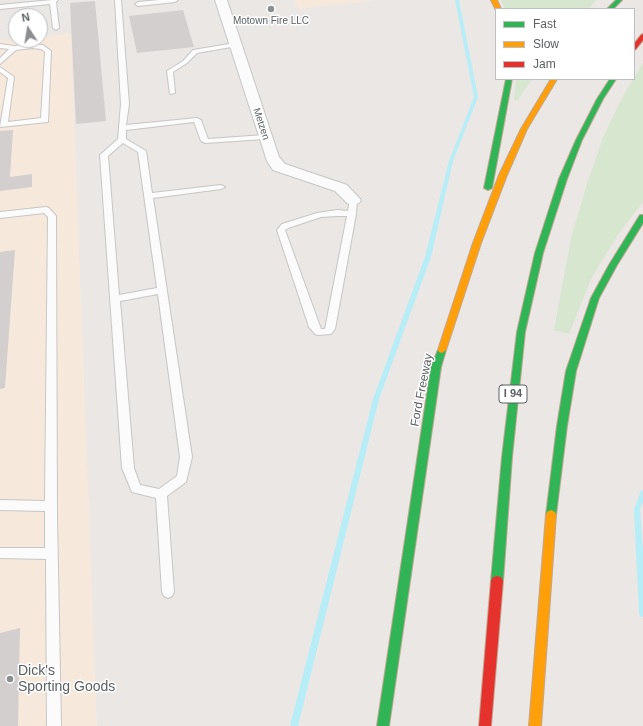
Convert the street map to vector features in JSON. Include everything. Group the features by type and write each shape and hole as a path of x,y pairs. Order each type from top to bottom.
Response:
{"highway":[{"path":"611,8 619,0"},
{"path":"635,47 643,36"},
{"path":"477,243 509,80"},
{"name":"Ford Freeway","path":"383,726 436,367 477,243 503,175 518,142 553,80"},
{"name":"I 94","path":"485,726 507,457 521,332 539,253 563,179 586,126 600,99 612,80"},
{"path":"535,726 550,526 562,426 571,371 595,298 613,265 643,217"}],"street":[{"name":"Metzen","path":"221,0 272,158 279,167 298,175 324,181 341,188 354,200"}],"lane":[{"path":"118,0 125,104 122,140"},
{"path":"138,4 175,0"},
{"path":"0,7 19,3 54,1 56,28"},
{"path":"172,93 170,71 185,62 195,52 235,45"},
{"path":"0,62 14,48"},
{"path":"0,69 11,77 2,125 45,120 48,51 44,48"},
{"path":"122,128 197,120 205,141 265,137"},
{"path":"122,140 142,151 150,196 186,457 182,479 161,494 136,489 128,468 104,155 122,140"},
{"path":"150,196 221,187"},
{"path":"352,214 337,213 320,215 285,226 281,230 314,327 318,332 328,332 330,330 352,214 354,200"},
{"path":"0,215 46,210 52,216 52,554 54,726"},
{"path":"115,298 163,290"},
{"path":"161,494 168,592"},
{"path":"0,505 52,506"},
{"path":"0,553 52,554"}],"shaded area":[{"path":"294,0 377,0 298,9"},
{"path":"71,33 97,726 0,726 0,41 8,40 8,48 48,48 48,36"}],"green space":[{"path":"501,0 597,0 589,8 505,8"},
{"path":"643,63 643,202 619,233 591,279 569,334 554,330 572,234 588,181 603,138 622,98 633,80 635,80 635,76"},
{"path":"516,80 531,80 518,100 514,100"}],"building":[{"path":"95,1 106,121 76,124 70,3"},
{"path":"183,10 194,47 137,53 129,16"},
{"path":"13,130 10,177 32,174 32,187 0,191 0,131"},
{"path":"15,250 5,388 0,389 0,252"},
{"name":"Dick's Sporting Goods","path":"20,628 18,726 0,726 0,633"}],"waterway":[{"path":"294,726 376,399 428,257 451,161 476,97 457,0"},
{"path":"643,493 637,509 643,613"}],"traffic: fast":[{"path":"611,8 619,0"},
{"path":"488,188 509,80"},
{"path":"497,581 507,457 521,332 539,253 563,179 579,140 600,99 612,80"},
{"path":"551,515 562,426 571,371 595,298 613,265 643,217"},
{"path":"383,726 436,367 442,350"}],"traffic: slow":[{"path":"494,0 498,8"},
{"path":"442,350 477,243 503,175 524,129 553,80"},
{"path":"535,726 551,515"}],"traffic: jam":[{"path":"635,47 643,36"},
{"path":"485,726 497,581"}],"place":[{"name":"Motown Fire LLC","path":"271,9"},
{"name":"Dick's Sporting Goods","path":"10,679"}]}
